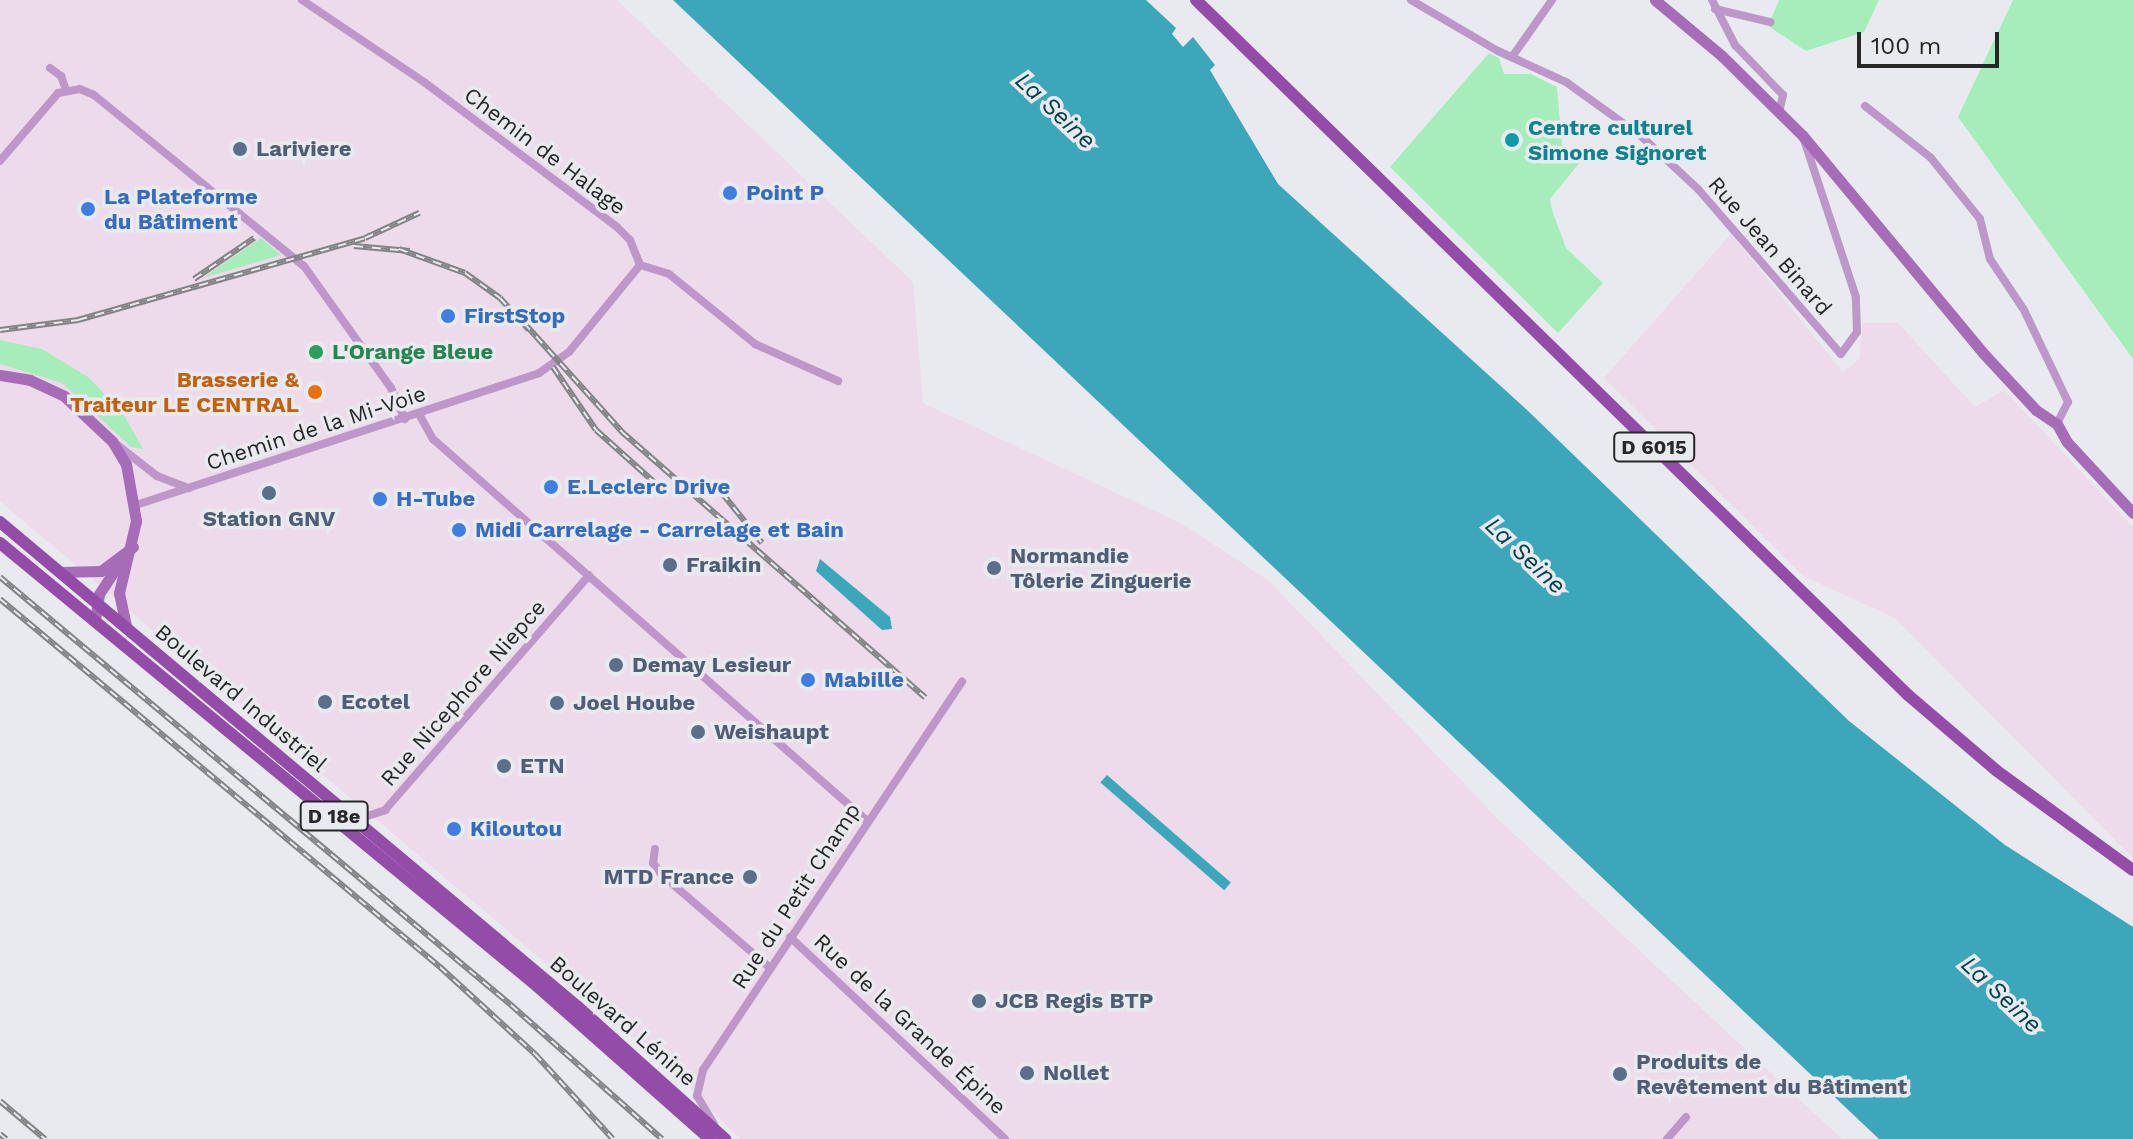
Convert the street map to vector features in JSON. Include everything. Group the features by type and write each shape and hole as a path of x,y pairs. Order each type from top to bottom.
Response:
{"main road":[{"name":"D 6015","path":"1196,0 1908,695 1997,771 2133,870"},
{"name":"Boulevard Industriel","path":"0,522 493,935"},
{"name":"Boulevard Industriel","path":"0,543 478,936"},
{"name":"Boulevard Lénine","path":"493,935 719,1138"},
{"name":"Boulevard Lénine","path":"478,936 719,1138"}],"street":[{"name":"Chemin de Halage","path":"302,0 424,82 617,227 630,240 640,265"},
{"name":"Rue Jean Binard","path":"1411,0 1592,98 1651,145 1736,230 1841,354 1857,332 1856,297 1803,136"},
{"path":"1512,57 1552,0"},
{"path":"1655,0 1803,136 1984,354 2036,410 2057,424 2067,442 2133,513"},
{"path":"1714,4 1735,45 1783,95 1779,112"},
{"path":"1714,4 1770,22"},
{"path":"50,68 61,76 66,90"},
{"path":"0,161 46,104 66,90 94,95 304,266 391,388 405,419"},
{"path":"1865,106 1931,158 1980,219 1990,259 2034,330 2068,402 2057,424"},
{"path":"640,265 669,274 755,344 838,381"},
{"name":"Chemin de la Mi-Voie","path":"136,505 405,419 552,365 620,294 640,265"},
{"path":"0,375 30,380 64,396 112,441 130,473 136,505 119,593 126,626"},
{"path":"419,414 433,439 866,820"},
{"name":"Chemin de la Mi-Voie","path":"112,441 157,476 190,488"},
{"path":"61,572 93,573 129,551"},
{"path":"95,620 98,604 129,551"},
{"name":"Rue Nicephore Niepce","path":"355,820 385,810 589,575"},
{"path":"82,609 119,593"},
{"name":"Rue du Petit Champ","path":"719,1138 701,1105 697,1081 866,820 962,681"},
{"path":"655,849 657,870 770,968"},
{"name":"Rue de la Grande Épine","path":"790,937 1005,1139"},
{"path":"1667,1139 1686,1117"}],"shaded area":[{"path":"0,0 617,0 913,282 923,403 1183,524 1269,581 1500,821 1842,1139 740,1139 672,1070 0,501"},
{"path":"1731,234 1843,372 1859,359 1863,323 1898,323 1975,407 2004,390 2133,527 2133,858 1895,618 1803,576 1604,378"}],"green space":[{"path":"1779,0 1879,0 1864,32 1806,51 1768,26"},
{"path":"2013,0 2133,0 2133,359 1958,117"},
{"path":"1489,53 1499,58 1504,74 1531,74 1557,87 1562,145 1581,161 1550,199 1566,248 1603,283 1558,333 1390,167"},
{"path":"261,238 281,255 203,278"},
{"path":"0,340 42,349 88,377 123,413 143,449 131,447 62,383 0,364"}],"water":[{"name":"La Seine","path":"673,0 1146,0 1176,28 1172,34 1183,47 1193,37 1215,65 1210,70 1278,184 1526,409 1849,721 2005,845 2133,927 2133,1139 1879,1139"},
{"path":"820,559 890,617 892,629 882,630 816,571"},
{"path":"1107,775 1231,883 1224,890 1100,783"}],"railway":[{"path":"0,330 78,320 365,238 419,213"},
{"path":"194,279 254,238"},
{"path":"354,246 410,251"},
{"path":"399,249 465,273 500,298 529,330"},
{"path":"524,323 622,432 925,697"},
{"path":"553,367 596,430 655,483"},
{"path":"722,493 762,543"},
{"path":"0,577 511,1005 662,1139"},
{"path":"0,599 440,967 535,1054 613,1139"},
{"path":"0,1101 45,1139"},
{"path":"0,1134 6,1139"}],"place":[{"name":"Centre culturel Simone Signoret","path":"1512,140"},
{"name":"Lariviere","path":"240,149"},
{"name":"Point P","path":"730,193"},
{"name":"La Plateforme du Bâtiment","path":"88,209"},
{"name":"FirstStop","path":"448,316"},
{"name":"L'Orange Bleue","path":"316,352"},
{"name":"Brasserie & Traiteur LE CENTRAL","path":"315,392"},
{"name":"E.Leclerc Drive","path":"551,487"},
{"name":"Station GNV","path":"269,493"},
{"name":"H-Tube","path":"380,499"},
{"name":"Midi Carrelage - Carrelage et Bain","path":"459,530"},
{"name":"Fraikin","path":"670,565"},
{"name":"Normandie Tôlerie Zinguerie","path":"994,568"},
{"name":"Demay Lesieur","path":"616,665"},
{"name":"Mabille","path":"808,680"},
{"name":"Ecotel","path":"325,702"},
{"name":"Joel Hoube","path":"557,703"},
{"name":"Weishaupt","path":"698,732"},
{"name":"ETN","path":"504,766"},
{"name":"Kiloutou","path":"454,829"},
{"name":"MTD France","path":"750,877"},
{"name":"JCB Regis BTP","path":"979,1001"},
{"name":"Nollet","path":"1027,1073"},
{"name":"Produits de Revêtement du Bâtiment","path":"1620,1074"}]}
